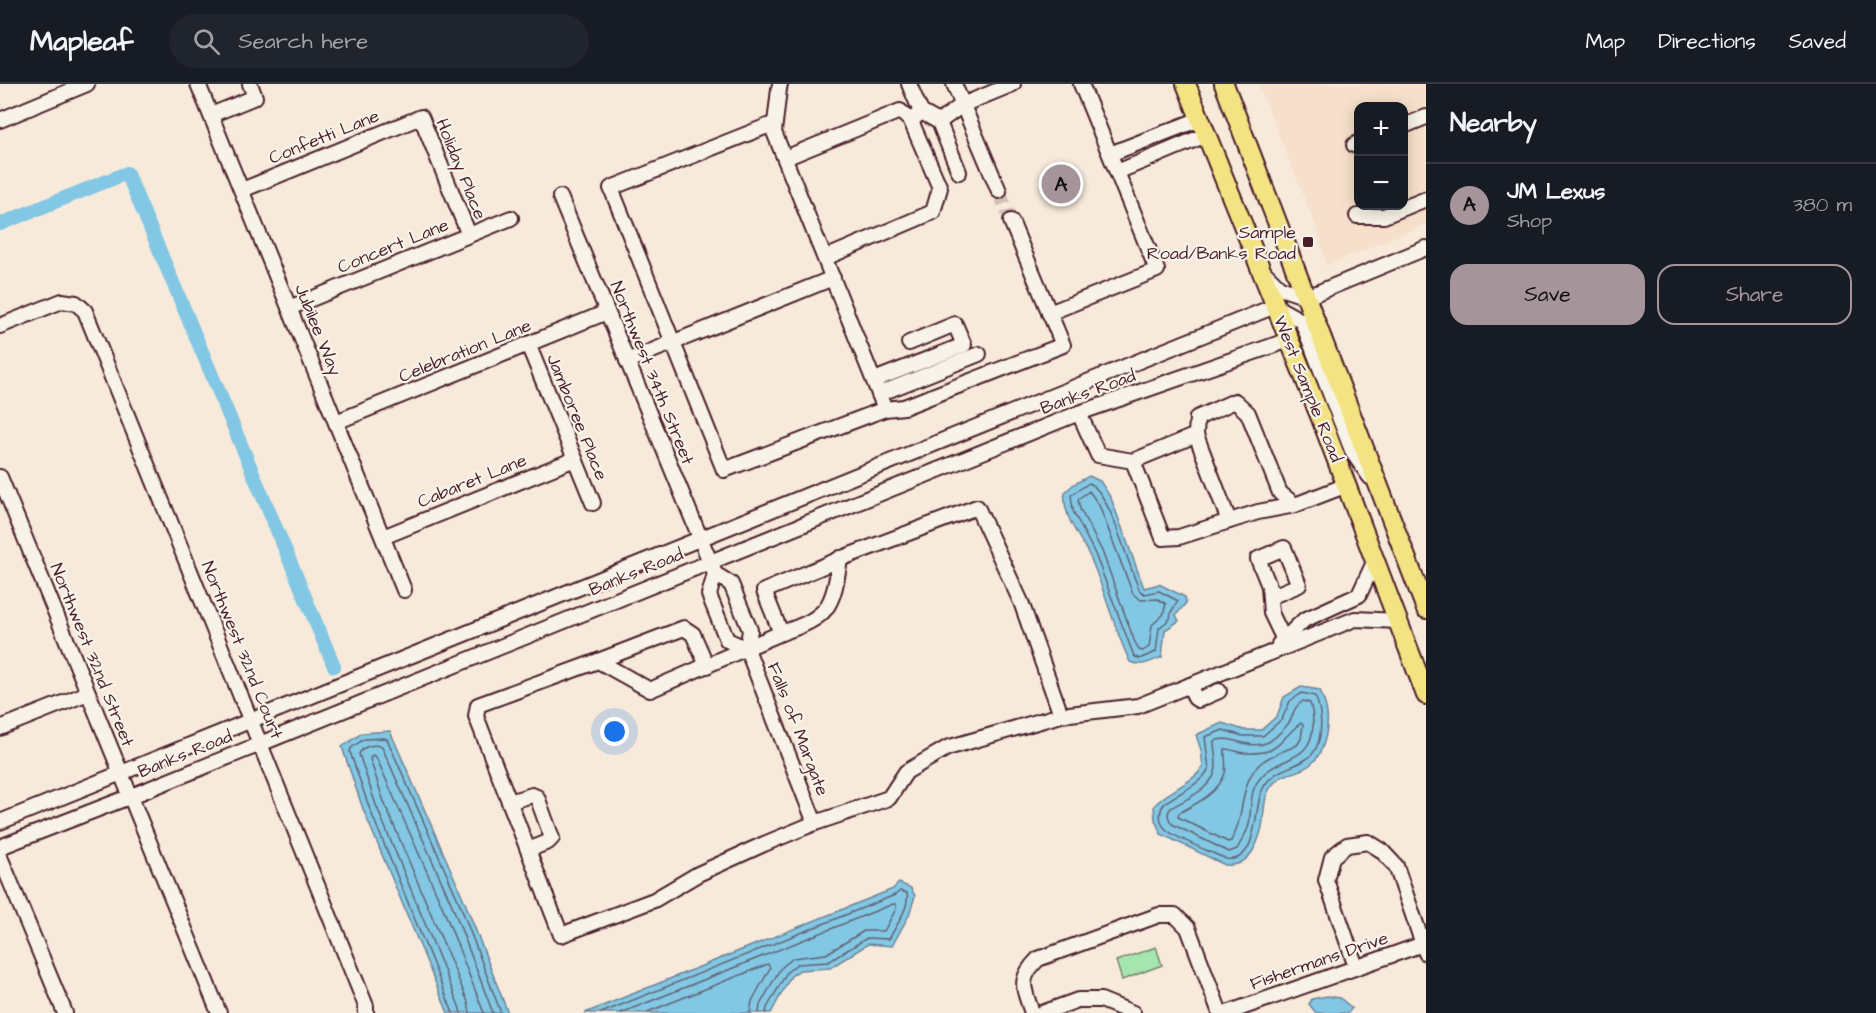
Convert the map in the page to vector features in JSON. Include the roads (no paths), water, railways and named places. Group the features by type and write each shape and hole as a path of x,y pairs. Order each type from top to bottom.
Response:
{"main road":[{"name":"West Sample Road","path":"1186,84 1347,485 1426,695"},
{"name":"West Sample Road","path":"1224,84 1426,609"}],"street":[{"path":"0,120 87,84"},
{"name":"Jubilee Way","path":"198,84 404,590"},
{"path":"211,115 255,97 250,84"},
{"path":"780,84 774,132 885,409"},
{"path":"825,258 933,212 940,188 916,117 909,84"},
{"path":"954,84 999,191"},
{"path":"785,158 900,111 939,122 962,105 1014,84"},
{"path":"1049,313 1157,270 1081,84"},
{"name":"Confetti Lane","path":"242,190 421,117"},
{"name":"Holiday Place","path":"421,117 469,235"},
{"path":"1408,124 1426,117"},
{"path":"939,122 959,172"},
{"path":"776,123 611,188 724,470 885,409 904,407 1063,345 1011,221"},
{"path":"1110,154 1203,127"},
{"path":"1117,172 1203,127"},
{"name":"Northwest 34th Street","path":"560,197 713,568"},
{"path":"1357,216 1384,216 1426,199"},
{"name":"Concert Lane","path":"289,308 511,218"},
{"path":"1258,266 1280,288 1307,297 1426,248"},
{"path":"627,361 833,278"},
{"name":"Northwest 32nd Court","path":"0,326 62,301 76,303 85,311 366,1006 366,1013"},
{"path":"1275,306 1302,321 1353,453 1380,491"},
{"name":"Banks Road","path":"0,822 1275,306"},
{"name":"Celebration Lane","path":"336,422 607,312"},
{"path":"874,380 964,345 955,324 909,342"},
{"name":"Banks Road","path":"0,847 260,743 713,568 1079,413 1289,340"},
{"name":"Jamboree Place","path":"528,344 593,503"},
{"path":"879,394 979,354"},
{"path":"1229,521 1196,435 1197,418 1235,401 1248,413 1280,493 1295,505"},
{"path":"1079,413 1098,455 1133,461 1196,435"},
{"name":"Cabaret Lane","path":"383,537 575,459"},
{"path":"1133,461 1163,538 1179,537 1258,512 1295,505 1347,485"},
{"name":"Northwest 32nd Street","path":"0,477 219,1013"},
{"path":"781,633 764,591 840,558 977,507 1021,602 1061,715"},
{"path":"598,661 651,690 781,633 807,624 823,614 830,606 840,558"},
{"path":"1273,651 1304,620 1359,595 1375,560"},
{"name":"Falls of Margate","path":"713,568 709,595 727,640 747,649"},
{"name":"Falls of Margate","path":"713,568 731,584 750,630 747,649 815,823"},
{"path":"1270,597 1271,613 1284,640"},
{"path":"707,666 693,634 684,628 478,705 476,716 561,935 654,900 698,874 815,823 889,798 906,771 947,748 1061,715 1138,706 1355,619 1398,621"},
{"path":"1190,685 1198,700 1219,691"},
{"path":"0,728 88,693"},
{"path":"509,802 532,795 537,797 552,838 528,850"},
{"path":"1356,967 1326,880 1332,857 1347,845 1368,842 1381,850 1396,866 1425,948"},
{"path":"0,857 65,1013"},
{"path":"1032,1013 1024,987 1025,972 1038,959 1159,915 1174,915 1188,928 1220,1013"},
{"path":"1425,948 1426,929"},
{"name":"Fishermans Drive","path":"1227,1013 1356,967 1425,948"},
{"path":"1042,1013 1078,1000 1101,1000 1133,1013"}],"water":[{"path":"1089,476 1100,481 1111,498 1144,588 1159,584 1185,597 1186,603 1176,615 1179,621 1165,630 1162,657 1150,662 1138,664 1130,662 1090,557 1066,510 1065,492"},
{"path":"1301,687 1320,690 1327,715 1323,746 1316,759 1306,768 1283,776 1273,784 1265,800 1261,831 1249,856 1239,863 1225,865 1161,834 1155,820 1154,806 1203,767 1196,735 1222,723 1244,730 1261,730 1277,716 1284,697"},
{"path":"390,731 464,900 508,1013 448,1013 363,809 342,747 362,733"},
{"path":"899,883 911,888 915,896 909,915 892,946 868,944 830,968 800,970 791,976 771,1013 585,1013 893,889"},
{"path":"1327,996 1340,998 1352,1008 1348,1013 1316,1013 1309,1004 1312,999"}],"waterway":[{"path":"0,224 127,173 334,666"}],"tunnel":[{"path":"999,191 1011,221"}],"place":[{"name":"JM Lexus","path":"1061,184"},
{"name":"Sample Road/Banks Road","path":"1308,242"}]}
